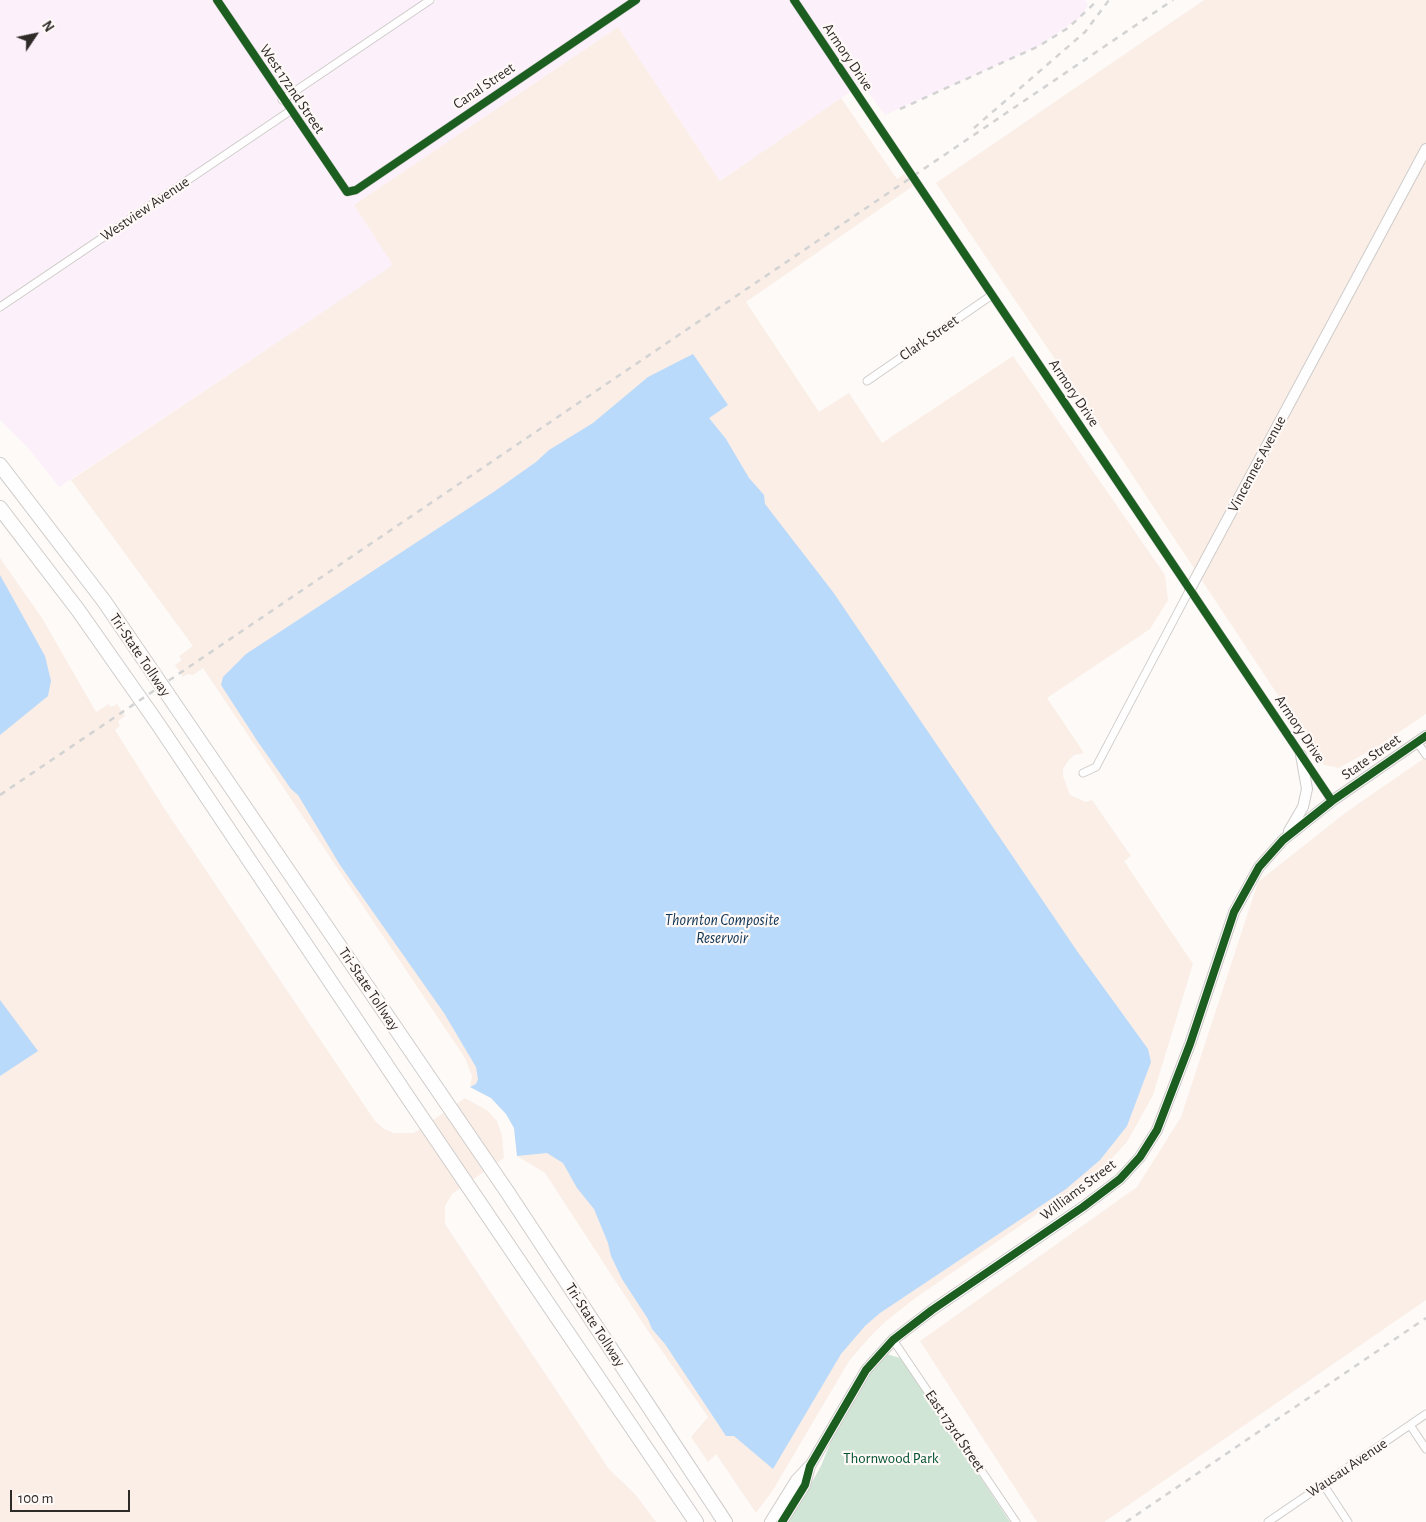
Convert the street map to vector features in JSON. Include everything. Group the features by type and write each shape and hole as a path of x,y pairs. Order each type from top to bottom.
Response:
{"highway":[{"name":"Tri-State Tollway","path":"0,465 104,602 508,1193 725,1522"},
{"name":"Tri-State Tollway","path":"0,508 40,557 158,724 408,1099 696,1522"},
{"path":"0,518 40,557"}],"street":[{"name":"West 172nd Street","path":"216,0 282,100 347,192"},
{"path":"282,100 430,0"},
{"name":"Canal Street","path":"347,192 356,190 636,0"},
{"name":"Armory Drive","path":"794,0 1332,801"},
{"name":"Westview Avenue","path":"0,307 290,111"},
{"name":"Vincennes Avenue","path":"1083,773 1096,767 1426,149"},
{"name":"Clark Street","path":"867,381 992,294"},
{"path":"1422,739 1426,755"},
{"name":"State Street","path":"1332,801 1422,739"},
{"path":"1282,840 1300,814 1308,789 1301,755"},
{"name":"Williams Street","path":"770,1522 796,1480 810,1466 866,1370 894,1340 932,1310 1083,1207 1120,1179 1140,1157 1157,1130 1190,1044 1234,912 1260,867 1282,840 1332,801"},
{"name":"East 173rd Street","path":"894,1340 1016,1522"},
{"name":"Wausau Avenue","path":"1268,1522 1426,1414"},
{"path":"1410,1425 1426,1449"},
{"name":"Williams Street","path":"782,1522 805,1486 810,1466"},
{"path":"1323,1484 1348,1522"}],"shaded area":[{"path":"0,0 1085,0 1088,5 1082,16 1039,46 885,115 862,84 720,181 618,27 354,205 394,265 59,487 28,448 0,420"},
{"path":"1204,0 1426,0 1426,714 1380,745 1339,768 1324,765 1094,417 936,183"},
{"path":"618,27 720,181 841,98 897,179 904,174 913,186 746,302 819,412 849,393 882,443 1013,356 1165,575 1168,600 1150,629 1047,698 1084,753 1074,755 1063,769 1063,776 1070,795 1086,802 1092,800 1131,856 1124,861 1193,964 1153,1095 1127,1142 1101,1170 914,1299 885,1322 868,1339 849,1361 773,1490 756,1513 716,1454 708,1462 691,1437 708,1417 648,1331 545,1173 517,1156 514,1128 506,1114 491,1098 470,1087 472,1076 465,1058 203,668 193,675 187,674 183,677 175,665 182,660 179,656 193,646 71,480 393,265 354,205"},
{"path":"0,558 42,618 96,712 109,704 111,707 117,704 125,716 118,721 120,726 115,730 164,808 375,1121 384,1129 394,1133 414,1133 465,1098 488,1111 497,1121 502,1136 504,1158 452,1194 445,1206 445,1224 609,1469 635,1494 656,1522 0,1522"},
{"path":"1426,757 1426,1300 1104,1522 1037,1522 920,1341 1137,1187 1181,1117 1258,882 1345,813"}],"green space":[{"name":"Thornwood Park","path":"880,1352 900,1358 907,1367 1010,1522 789,1522 821,1466 838,1424 873,1353"}],"water":[{"name":"Thornton Composite Reservoir","path":"693,354 728,405 709,418 726,439 749,478 764,495 765,504 833,592 1077,951 1148,1049 1151,1062 1127,1126 1100,1160 1066,1189 880,1313 865,1326 841,1354 773,1469 734,1436 726,1436 665,1344 652,1329 648,1319 622,1279 611,1256 608,1243 594,1209 577,1188 563,1163 547,1153 517,1156 514,1128 506,1114 491,1098 470,1087 476,1084 478,1079 476,1067 444,1013 340,865 298,795 291,789 258,742 221,685 223,677 246,654 495,491 536,462 549,450 593,423 648,377"},
{"path":"0,575 45,656 51,681 48,696 0,735"},
{"path":"0,1000 38,1051 0,1076"}],"railway":[{"path":"900,109 1039,46 1068,28 1098,0"},
{"path":"974,128 1085,32 1109,0"},
{"path":"0,795 1173,0"},
{"path":"1126,1522 1426,1318"}],"cycle path":[{"path":"217,0 347,192 356,190 636,0"},
{"path":"794,0 1332,801"},
{"path":"782,1522 805,1485 810,1466 866,1370 893,1340 932,1310 1083,1207 1120,1179 1140,1157 1157,1130 1190,1044 1234,912 1259,867 1283,840 1332,801 1426,736"}]}
